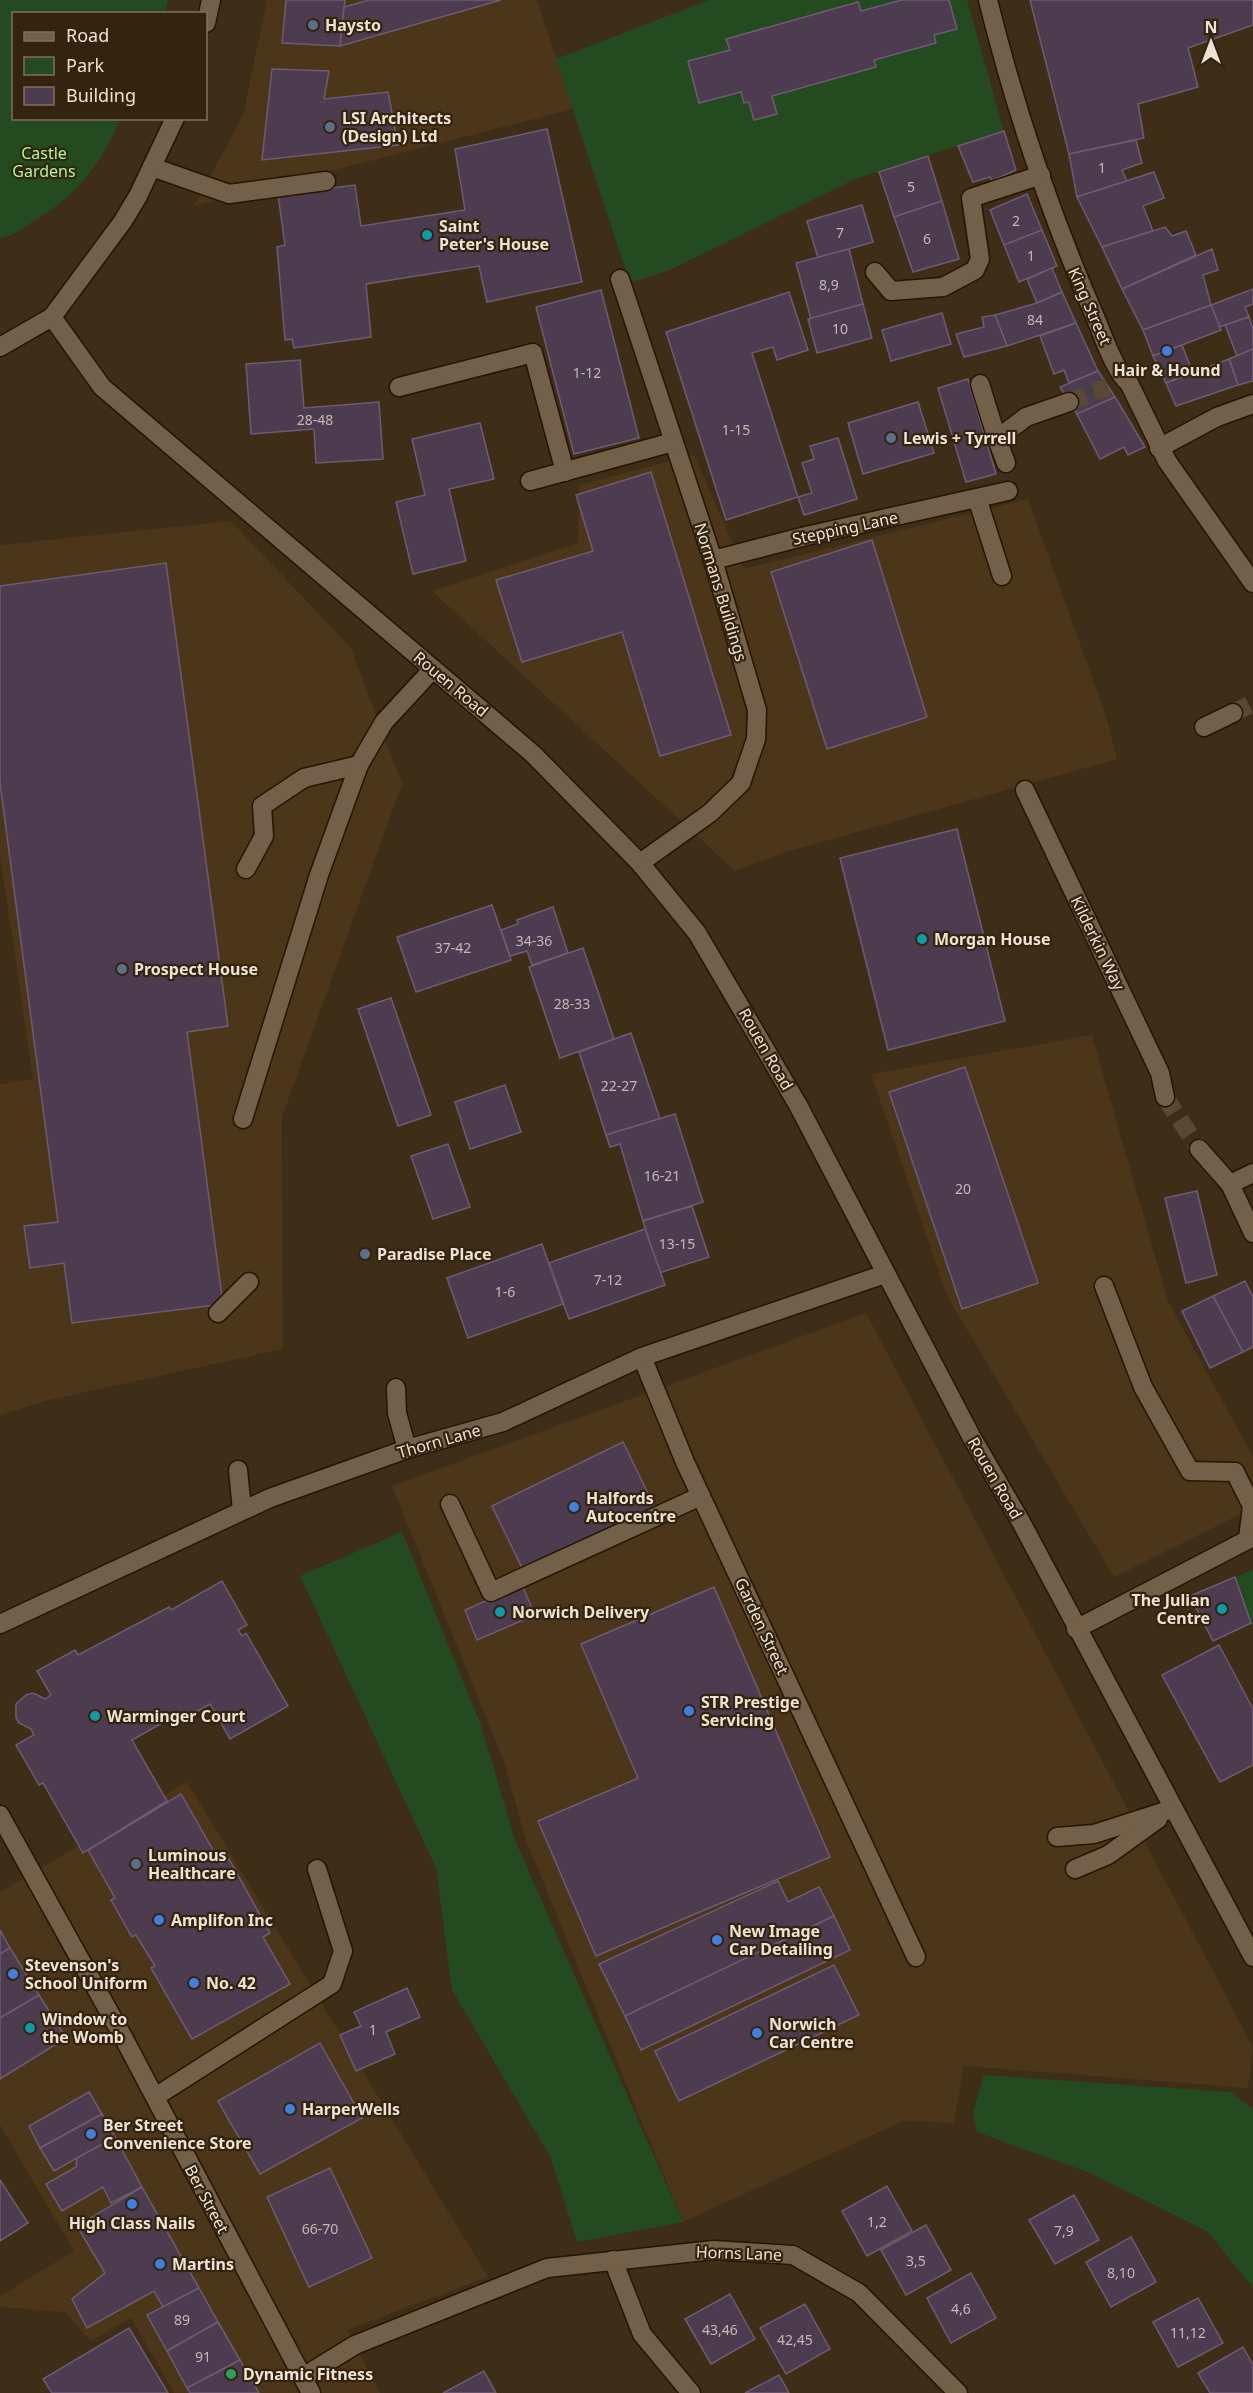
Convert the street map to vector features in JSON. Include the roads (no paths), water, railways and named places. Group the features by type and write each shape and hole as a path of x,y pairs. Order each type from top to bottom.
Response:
{"street":[{"path":"207,18 211,0"},
{"name":"King Street","path":"988,0 1062,240 1116,382 1129,382 1159,448 1253,583"},
{"path":"0,347 52,317 123,221 174,120"},
{"path":"152,167 229,194 326,181"},
{"path":"875,272 891,291 943,287 975,270 980,259 970,198 1041,175"},
{"name":"Normans Buildings","path":"620,279 713,560 757,710 756,740 741,783 710,813 640,862"},
{"name":"Rouen Road","path":"52,317 102,387 544,764 640,862 697,933 747,1014 798,1105 885,1274 1253,1957"},
{"path":"399,387 533,353 565,472"},
{"path":"980,384 1006,464"},
{"path":"997,439 1026,417 1069,402"},
{"path":"1159,448 1217,417 1253,404"},
{"path":"530,481 674,442"},
{"name":"Stepping Lane","path":"713,560 806,536 1008,491"},
{"path":"977,498 1002,576"},
{"path":"243,1119 319,875 359,765 384,722 433,669"},
{"path":"1204,727 1233,713"},
{"path":"246,869 264,836 262,806 304,778 359,765"},
{"name":"Kilderkin Way","path":"1025,790 1160,1073 1165,1097"},
{"path":"1199,1149 1230,1184 1253,1233"},
{"path":"1230,1184 1253,1173"},
{"name":"Thorn Lane","path":"0,1624 242,1510 407,1449 503,1422 642,1358 885,1274"},
{"path":"218,1313 249,1282"},
{"path":"1076,1629 1250,1538 1252,1506 1235,1472 1190,1471 1143,1387 1104,1286"},
{"name":"Garden Street","path":"642,1358 701,1496 916,1957"},
{"path":"396,1388 397,1413 407,1449"},
{"path":"238,1470 242,1510"},
{"path":"450,1504 491,1592 701,1496"},
{"path":"1057,1838 1094,1834 1172,1809"},
{"path":"1075,1869 1108,1855 1172,1809"},
{"name":"Ber Street","path":"0,1815 155,2097 307,2385"},
{"path":"155,2097 332,1984 343,1951 317,1869"},
{"name":"Horns Lane","path":"307,2385 355,2345 519,2277 547,2268 714,2250 793,2255 859,2293 958,2393"},
{"path":"613,2260 642,2334 691,2393"}],"tunnel":[{"path":"1069,402 1108,387"},
{"path":"1233,713 1253,703"},
{"path":"1165,1097 1199,1149"}],"place":[{"name":"Haysto","path":"313,25"},
{"name":"LSI Architects (Design) Ltd","path":"330,127"},
{"name":"Saint Peter's House","path":"427,235"},
{"name":"Hair & Hound","path":"1167,351"},
{"name":"Lewis + Tyrrell","path":"891,438"},
{"name":"Morgan House","path":"922,939"},
{"name":"Prospect House","path":"122,969"},
{"name":"Paradise Place","path":"365,1254"},
{"name":"Halfords Autocentre","path":"574,1507"},
{"name":"The Julian Centre","path":"1222,1609"},
{"name":"Norwich Delivery","path":"500,1612"},
{"name":"STR Prestige Servicing","path":"689,1711"},
{"name":"Warminger Court","path":"95,1716"},
{"name":"Luminous Healthcare","path":"136,1864"},
{"name":"Amplifon Inc","path":"159,1920"},
{"name":"New Image Car Detailing","path":"717,1940"},
{"name":"Stevenson's School Uniform","path":"13,1974"},
{"name":"No. 42","path":"194,1983"},
{"name":"Window to the Womb","path":"30,2028"},
{"name":"Norwich Car Centre","path":"757,2033"},
{"name":"HarperWells","path":"290,2109"},
{"name":"Ber Street Convenience Store","path":"91,2134"},
{"name":"High Class Nails","path":"132,2204"},
{"name":"Martins","path":"160,2264"},
{"name":"Dynamic Fitness","path":"231,2374"}],"park label":[{"name":"Castle Gardens","path":"44,162"}]}
